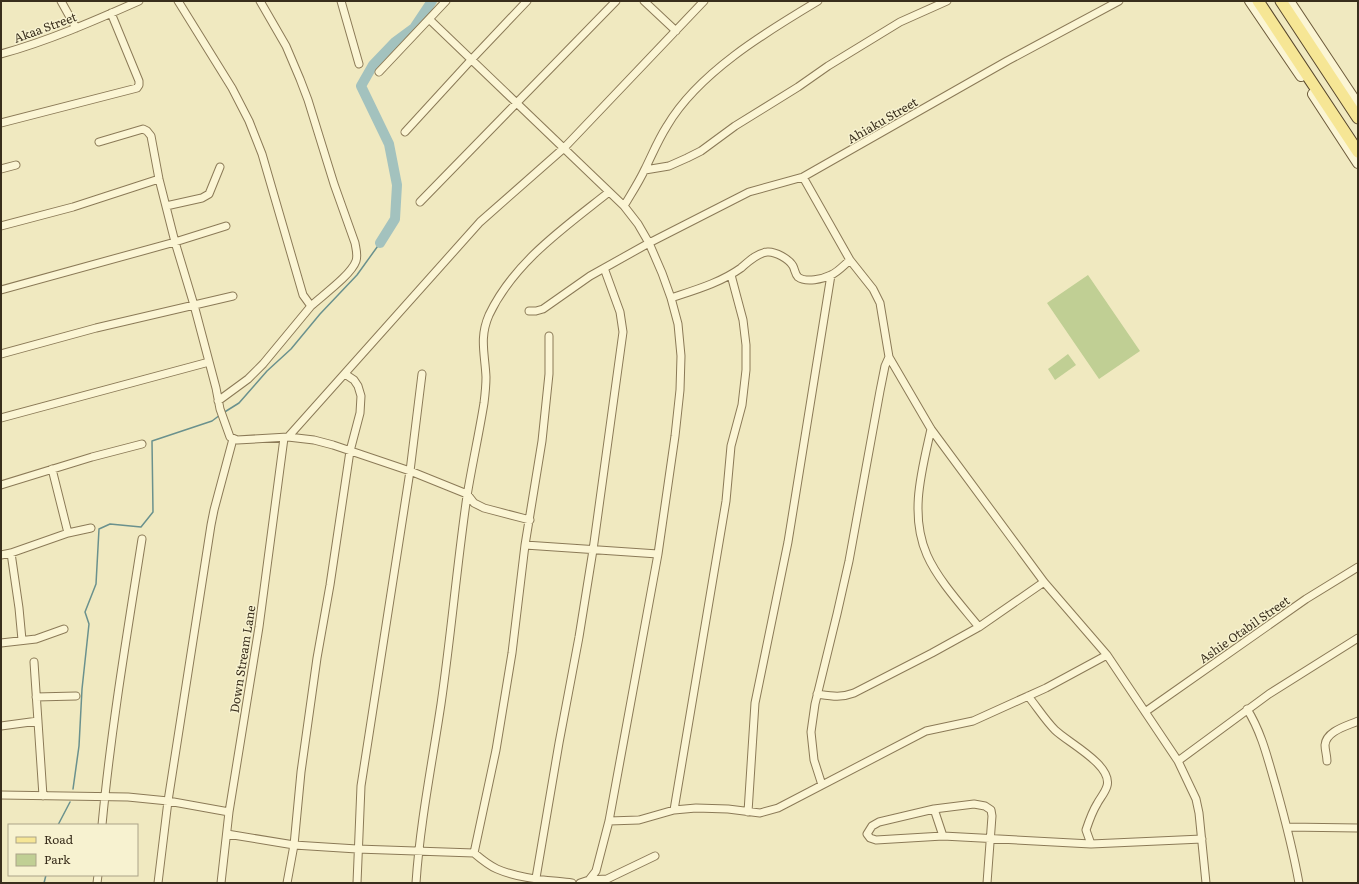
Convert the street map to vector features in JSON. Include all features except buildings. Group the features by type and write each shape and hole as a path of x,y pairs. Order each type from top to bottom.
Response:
{"main road":[{"path":"1258,1 1348,142 1358,152"},
{"path":"1281,1 1342,87 1358,118"}],"street":[{"name":"Akaa Street","path":"1,54 76,28 140,1"},
{"path":"179,1 232,88 249,121 262,154 303,295 311,306"},
{"path":"218,400 248,379 258,369 311,306 350,272 356,260 356,247 334,184 308,100 286,46 260,1"},
{"path":"341,1 359,64"},
{"path":"379,72 446,1"},
{"path":"405,132 527,1"},
{"path":"420,202 616,1"},
{"path":"644,1 676,31"},
{"path":"286,437 345,374 480,222 564,148 704,1"},
{"path":"624,206 645,170 667,125 684,101 704,80 733,56 797,13 818,1"},
{"path":"645,170 669,166 694,154 828,66 900,22 947,1"},
{"name":"Ahiaku Street","path":"528,311 543,309 575,286 604,268 649,243 749,192 803,177 1007,61 1119,1"},
{"path":"1250,1 1348,142 1358,163"},
{"path":"1289,1 1342,87 1358,105"},
{"path":"63,2 76,28"},
{"path":"1,123 137,88 139,81 111,14"},
{"path":"429,19 624,206 638,224 649,243 671,298 678,324 681,356 680,390 658,554 609,821 600,862 596,871 589,880"},
{"path":"99,142 143,129 151,136 159,179 175,242 194,305 220,409 230,437 233,439"},
{"path":"1,169 16,165"},
{"path":"166,206 202,198 209,194 220,167"},
{"path":"803,177 850,260 873,289 880,303 889,357 931,429 1044,582 1107,655 1178,761 1196,799 1199,813 1206,883"},
{"path":"1,226 73,207 159,179"},
{"path":"416,883 418,850 441,704 467,494 484,402 486,378 483,331 490,313 510,281 526,263 546,243 609,192"},
{"path":"1,290 175,242 226,226"},
{"path":"671,298 706,287 731,275 761,253 775,253 789,262 797,275 804,280 832,275 850,260"},
{"path":"536,878 579,638 593,550 623,332 620,312 604,268"},
{"path":"674,810 726,500 731,446 742,405 746,370 744,326 731,275"},
{"path":"748,812 755,703 788,542 832,275"},
{"path":"1,354 96,328 233,296"},
{"path":"474,853 498,735 512,653 525,545 542,441 549,374 549,336"},
{"path":"822,785 814,760 811,732 817,694 849,561 880,391 885,366 889,357"},
{"path":"1,418 209,362"},
{"path":"287,883 294,844 307,727 350,451 360,413 361,396 358,386 354,380 345,374"},
{"path":"357,883 357,849 361,786 410,471 422,374"},
{"path":"931,429 918,494 920,531 927,555 947,586 979,627"},
{"path":"233,439 286,437 314,440 410,471 467,494 474,503 484,508 530,520"},
{"name":"Down Stream Lane","path":"221,883 229,812 259,626 286,437"},
{"path":"158,883 168,802 211,525 233,439"},
{"path":"1,485 92,457 142,444"},
{"path":"52,469 68,533"},
{"path":"1,555 11,553 68,533 91,528"},
{"path":"102,824 128,630 142,539"},
{"path":"525,545 658,554"},
{"path":"11,553 22,640"},
{"name":"Ashie Otabil Street","path":"1145,712 1306,599 1358,567"},
{"path":"817,694 835,697 854,693 979,627 1044,582"},
{"path":"1,643 36,639 64,629"},
{"path":"1178,761 1247,709 1358,638"},
{"path":"609,821 639,820 674,810 710,808 760,813 778,808 926,731 973,721 1046,688 1107,655"},
{"path":"34,662 43,796"},
{"path":"36,697 76,696"},
{"path":"1028,696 1054,730 1082,749 1100,766 1107,778 1108,785 1096,805 1086,830 1092,844"},
{"path":"1247,709 1256,724 1263,745 1294,854 1299,883"},
{"path":"1,726 38,721"},
{"path":"1327,761 1325,744 1327,737 1332,733 1358,721"},
{"path":"1,795 128,797 229,812"},
{"path":"987,883 990,839 992,816 991,810 985,806 974,804 934,809 879,822 872,826 867,834 870,838 876,840 944,836 990,839 1092,844 1202,839"},
{"path":"934,809 944,836"},
{"path":"1287,828 1358,828"},
{"path":"227,834 294,844 357,849 474,853 485,863 509,873 572,883"},
{"path":"580,883 589,880 607,879 655,856"}],"green space":[{"path":"1088,275 1140,351 1099,379 1047,303"},
{"path":"1068,354 1076,365 1055,380 1048,369"}],"waterway":[{"path":"380,243 395,219 397,185 389,144 361,86 373,65 395,42 414,28 432,1"},
{"path":"223,413 239,403 267,371 291,349 320,314 357,275 380,243"},
{"path":"73,789 79,746 82,689 89,624 85,612 96,584 99,529 110,524 141,527 153,512 152,441 212,421 220,415"},
{"path":"59,824 70,802"},
{"path":"44,883 46,876"}]}
